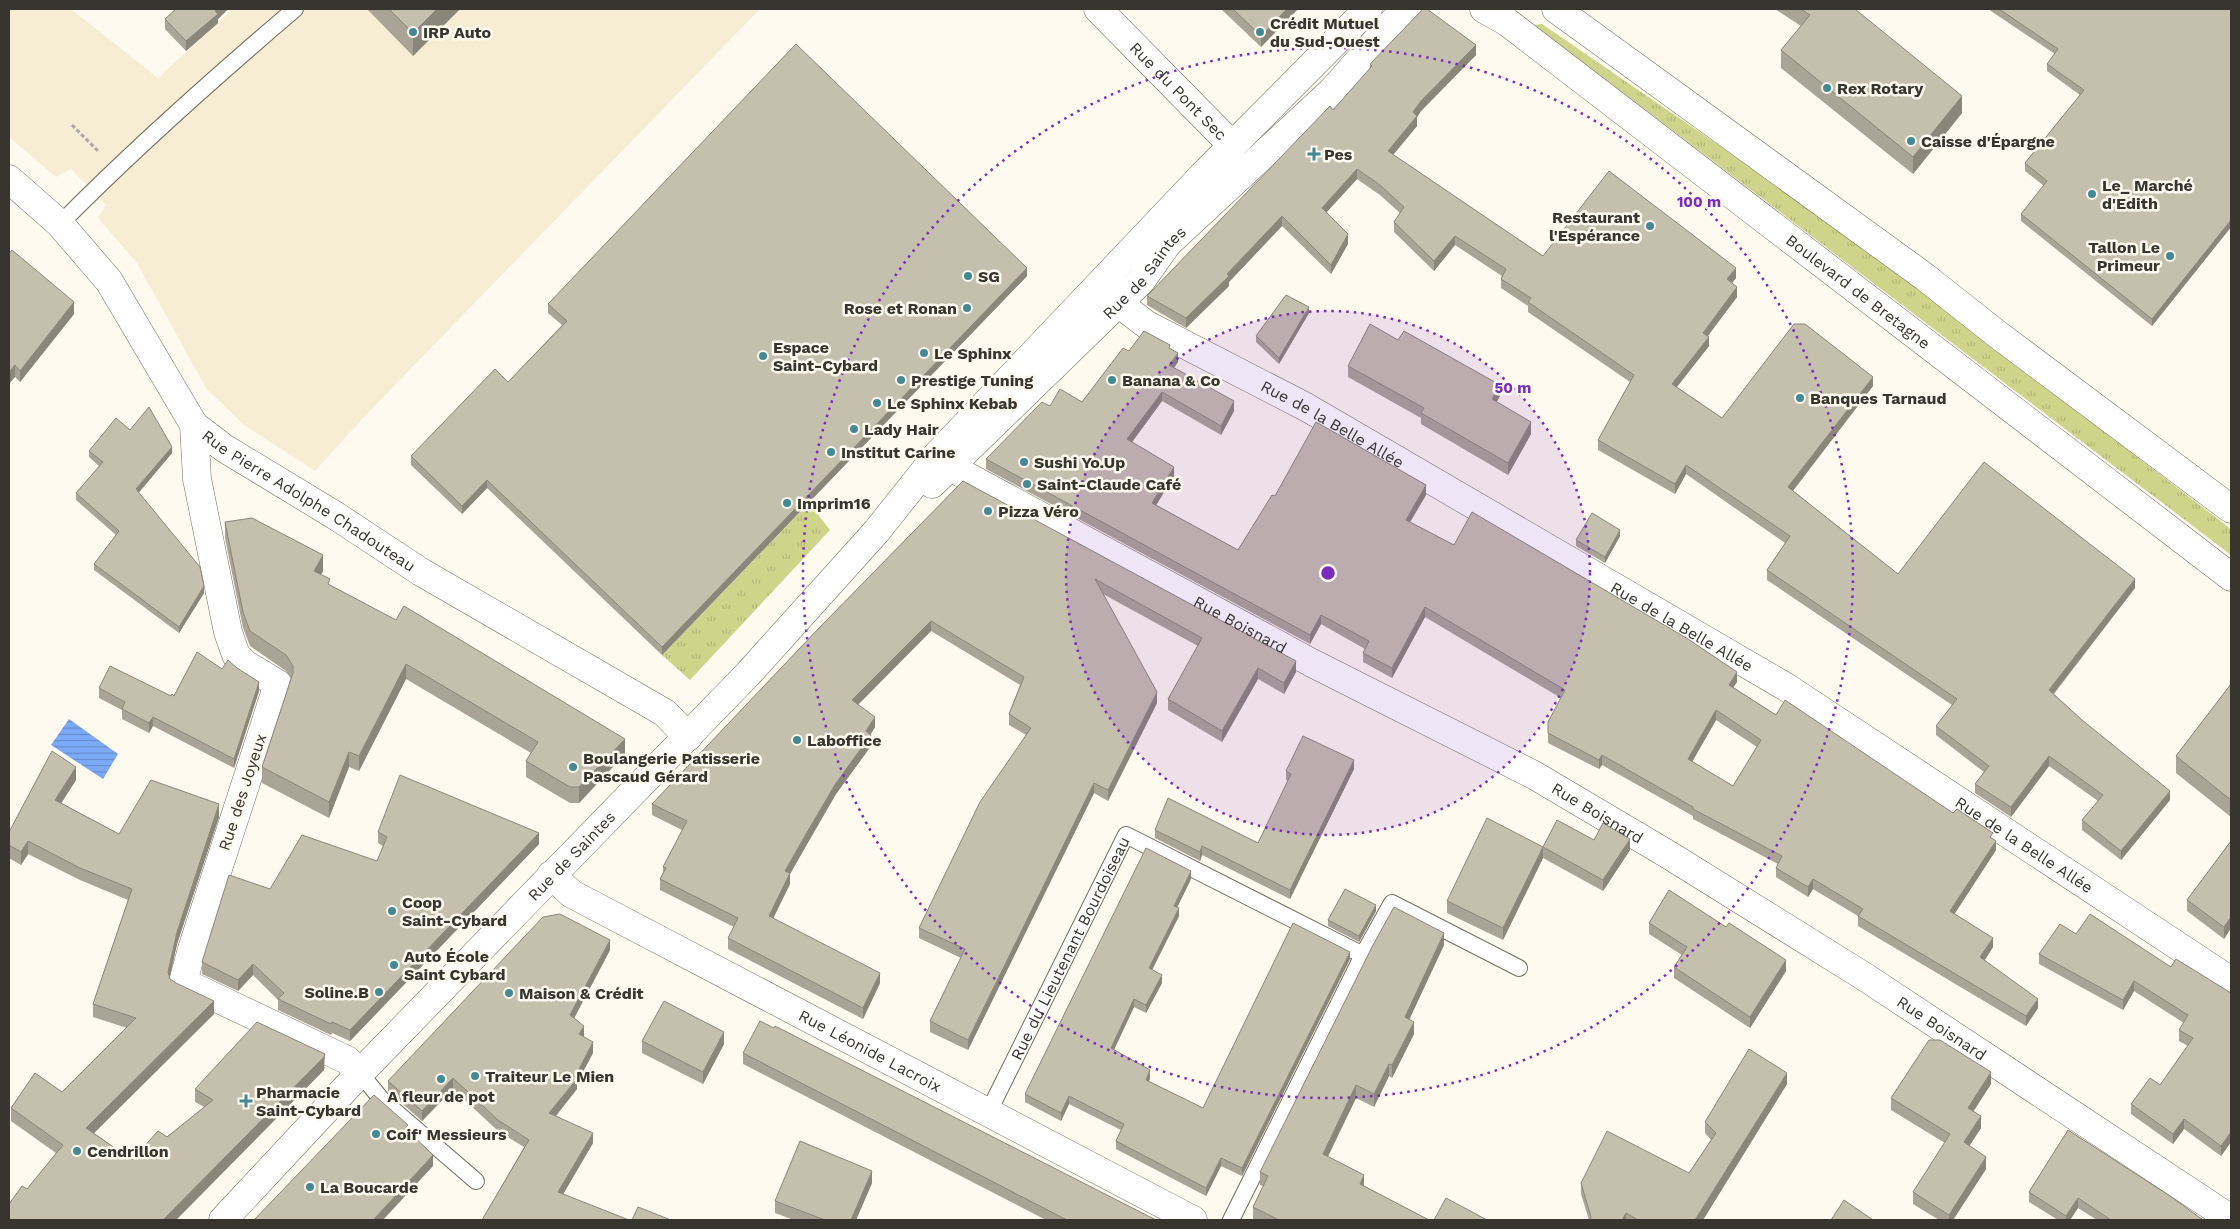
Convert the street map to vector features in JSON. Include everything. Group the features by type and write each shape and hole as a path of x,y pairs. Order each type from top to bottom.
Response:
{"street":[{"name":"Rue du Pont Sec","path":"1098,9 1228,141 1233,166 1232,184"},
{"name":"Rue de Saintes","path":"223,1220 360,1073 688,737 1230,148 1368,9"},
{"name":"Rue de Saintes","path":"944,461 1141,281 1168,244 1332,91 1394,21 1410,9"},
{"name":"Boulevard de Bretagne","path":"1484,9 1506,22 2231,577"},
{"path":"1556,9 1925,277 1997,334 2231,509"},
{"name":"Rue Pierre Adolphe Chadouteau","path":"9,179 60,224 109,281 194,425 224,448 336,516 421,572 665,713 688,737"},
{"name":"Rue de la Belle Allée","path":"1117,302 1147,325 1306,407 1786,687 2231,981"},
{"name":"Rue des Joyeux","path":"194,425 198,479 228,632 236,656 245,664 278,684 183,982 347,1060 360,1073"},
{"name":"Rue Boisnard","path":"944,461 1312,663 1534,775 1669,855 1865,977 2231,1220"},
{"name":"Rue Léonide Lacroix","path":"551,876 572,894 1193,1220"}],"lane":[{"path":"60,224 114,168 217,75 295,9"},
{"name":"Rue du Lieutenant Bourdoiseau","path":"988,1113 1126,835 1363,954"},
{"path":"1231,1220 1363,954 1392,903 1519,968"},
{"path":"360,1073 382,1100 476,1182"}],"path":[{"path":"72,125 114,168"}],"shaded area":[{"path":"9,9 71,9 158,78 233,9 760,9 363,418 315,471 244,425 206,388 137,263 98,218 106,205 71,169 56,177 9,137"}],"green space":[{"path":"1542,24 1832,223 2231,529 2231,555 1534,25"},
{"path":"809,503 830,530 690,680 662,655"}],"water":[{"path":"69,719 118,754 103,779 51,745"}],"building":[{"path":"176,9 218,9 215,11 218,14 186,41 165,19"},
{"path":"389,9 437,9 413,33"},
{"path":"1233,9 1287,9 1261,36"},
{"path":"1423,9 1427,9 1476,45 1421,101 1413,112 1417,116 1388,151 1543,256 1609,171 1736,268 1727,279 1737,287 1703,333 1709,337 1672,384 1722,418 1794,324 1805,324 1873,377 1788,487 1898,574 1984,462 2135,579 2049,690 2082,720 2170,791 2121,851 2082,820 2103,795 2049,756 2011,807 1975,784 1989,766 1936,726 1957,699 1767,570 1790,536 1686,465 1675,484 1598,440 1634,375 1528,302 1531,298 1501,279 1506,269 1455,236 1434,261 1394,222 1404,207 1380,185 1357,169 1322,208 1348,234 1331,265 1282,216 1227,274 1229,276 1186,318 1147,296 1330,106 1333,110 1372,66 1370,64"},
{"path":"1801,9 1855,9 1962,96 1913,157 1781,50 1810,15"},
{"path":"1999,9 2231,9 2231,220 2152,319 2021,214 2047,181 2025,163 2084,90 2047,64 2058,49"},
{"name":"Espace Saint-Cybard","path":"796,44 1027,268 662,647 487,480 462,506 411,456 495,369 508,382 567,321 548,304"},
{"path":"12,250 74,302 20,371 15,365 9,372 9,254"},
{"path":"1286,295 1309,307 1279,358 1256,336"},
{"path":"1370,324 1398,340 1404,331 1500,385 1492,399 1531,422 1508,463 1421,413 1424,408 1348,366"},
{"path":"1144,331 1170,345 1169,348 1178,353 1169,365 1234,401 1221,426 1162,392 1127,439 1174,467 1152,503 1238,550 1272,495 1275,496 1316,422 1426,485 1406,520 1454,545 1472,512 1688,639 1737,672 1729,685 1776,715 1785,700 1953,813 1957,809 1993,833 1990,837 1996,841 1950,911 1993,938 1980,957 2038,999 2026,1016 1858,916 1863,909 1813,879 1808,887 1776,868 1782,856 1693,809 1693,807 1602,755 1599,760 1548,733 1548,722 1565,690 1425,607 1392,668 1363,653 1369,641 1321,615 1310,635 986,459 1042,402 1050,406 1060,389 1082,402 1123,348 1129,351","holes":["1716,710 1761,740 1733,786 1688,759"]},
{"path":"149,407 172,447 136,489 200,567 204,586 179,627 94,564 119,531 76,493 103,462 89,451 116,418 130,430"},
{"path":"963,481 1296,661 1284,683 1258,668 1222,731 1168,699 1202,638 1095,579 1157,692 1108,790 1094,783 968,1040 930,1021 965,949 919,928 980,802 1031,728 1009,714 1024,677 931,621 852,700 875,717 866,731 871,735 836,783 785,871 790,873 769,916 880,973 863,1008 728,938 738,918 660,879 666,868 663,867 687,821 652,804 820,627"},
{"path":"1592,513 1620,530 1605,557 1576,540"},
{"path":"252,518 323,555 314,571 330,579 328,584 396,620 404,606 625,739 579,787 570,787 526,761 538,742 406,664 359,756 349,752 329,802 262,767 293,673 293,666 286,655 250,631 243,612 225,522"},
{"path":"197,652 222,669 228,660 259,682 234,759 153,717 149,723 122,709 125,702 99,688 110,666 174,696"},
{"path":"2231,684 2231,800 2176,756"},
{"path":"1303,736 1354,760 1290,890 1202,846 1200,852 1155,830 1168,798 1258,843 1291,774 1286,771"},
{"path":"52,751 76,767 55,800 119,834 151,780 219,804 177,932 168,972 170,979 176,983 214,1001 86,1128 132,1160 158,1131 167,1137 213,1100 195,1089 257,1022 325,1054 163,1220 9,1220 9,1204 22,1186 27,1189 63,1145 11,1108 35,1073 62,1092 136,1018 93,1004 132,889 80,868 28,841 21,852 9,845 9,832"},
{"path":"400,775 539,833 350,1030 332,1022 331,1024 278,999 284,993 253,964 238,980 202,962 229,875 270,889 302,835 377,861 387,837 378,832"},
{"path":"1487,818 1543,847 1503,928 1447,901"},
{"path":"1557,820 1594,840 1603,823 1630,839 1603,880 1543,847"},
{"path":"2231,841 2231,917 2224,927 2187,900"},
{"path":"1146,848 1191,871 1174,906 1179,908 1149,968 1162,975 1146,1005 1134,999 1111,1048 1150,1070 1146,1080 1203,1108 1293,923 1350,952 1242,1168 1221,1158 1206,1188 1116,1141 1124,1124 1069,1096 1061,1113 1025,1094"},
{"path":"1345,889 1376,905 1359,936 1328,920"},
{"path":"1669,890 1726,927 1729,923 1786,960 1750,1017 1674,967 1687,947 1649,923"},
{"path":"1394,907 1444,933 1405,1017 1414,1022 1392,1065 1389,1064 1374,1094 1356,1085 1323,1154 1364,1175 1360,1184 1429,1220 1279,1220 1253,1207 1268,1176 1260,1172 1372,947"},
{"path":"560,914 610,940 570,1015 584,1026 579,1034 593,1042 575,1077 577,1079 549,1113 593,1133 558,1192 629,1220 482,1220 529,1140 498,1120 453,1078 422,1111 388,1081 543,917"},
{"path":"2090,914 2171,967 2176,959 2231,993 2231,1132 2221,1146 2184,1119 2173,1134 2131,1104 2150,1078 2160,1085 2193,1038 2179,1030 2188,1015 2134,981 2123,1000 2039,954 2060,924 2076,934"},
{"path":"664,1001 724,1032 703,1072 642,1041"},
{"path":"760,1021 774,1028 775,1026 1156,1220 1067,1220 743,1053"},
{"path":"1929,1040 1940,1040 1991,1072 1968,1108 1981,1116 1964,1142 1986,1157 1949,1215 1913,1192 1950,1134 1891,1098"},
{"path":"1749,1049 1787,1073 1695,1220 1638,1220 1626,1213 1622,1220 1590,1220 1591,1217 1581,1183 1607,1131 1689,1173 1716,1133 1705,1122"},
{"path":"374,1095 408,1125 405,1128 433,1155 374,1219 377,1220 254,1220"},
{"path":"2068,1130 2170,1196 2203,1220 2111,1220 2078,1198 2066,1216 2029,1192"},
{"path":"800,1141 872,1171 851,1220 825,1220 775,1201"},
{"path":"1446,1198 1487,1220 1434,1220"},
{"path":"1844,1200 1873,1220 1831,1220"},
{"path":"638,1207 671,1220 632,1220"}],"place":[{"name":"IRP Auto","path":"413,32"},
{"name":"Crédit Mutuel du Sud-Ouest","path":"1260,32"},
{"name":"Rex Rotary","path":"1827,88"},
{"name":"Caisse d'Épargne","path":"1911,141"},
{"name":"Pes","path":"1314,154"},
{"name":"Le_ Marché d'Edith","path":"2092,194"},
{"name":"Restaurant l'Espérance","path":"1650,226"},
{"name":"Tallon Le Primeur","path":"2170,256"},
{"name":"SG","path":"968,276"},
{"name":"Rose et Ronan","path":"967,308"},
{"name":"Le Sphinx","path":"924,353"},
{"name":"Espace Saint-Cybard","path":"763,356"},
{"name":"Prestige Tuning","path":"901,380"},
{"name":"Banana & Co","path":"1112,380"},
{"name":"Banques Tarnaud","path":"1800,398"},
{"name":"Le Sphinx Kebab","path":"877,403"},
{"name":"Lady Hair","path":"854,429"},
{"name":"Institut Carine","path":"831,452"},
{"name":"Sushi Yo.Up","path":"1024,462"},
{"name":"Saint-Claude Café","path":"1027,484"},
{"name":"Imprim16","path":"787,503"},
{"name":"Pizza Véro","path":"988,511"},
{"name":"Laboffice","path":"797,740"},
{"name":"Boulangerie Patisserie Pascaud Gérard","path":"573,767"},
{"name":"Coop Saint-Cybard","path":"392,911"},
{"name":"Auto École Saint Cybard","path":"394,965"},
{"name":"Soline.B","path":"379,992"},
{"name":"Maison & Crédit","path":"509,993"},
{"name":"Traiteur Le Mien","path":"475,1076"},
{"name":"A fleur de pot","path":"441,1079"},
{"name":"Pharmacie Saint-Cybard","path":"246,1101"},
{"name":"Coif' Messieurs","path":"376,1134"},
{"name":"Cendrillon","path":"77,1151"},
{"name":"La Boucarde","path":"310,1187"}]}
